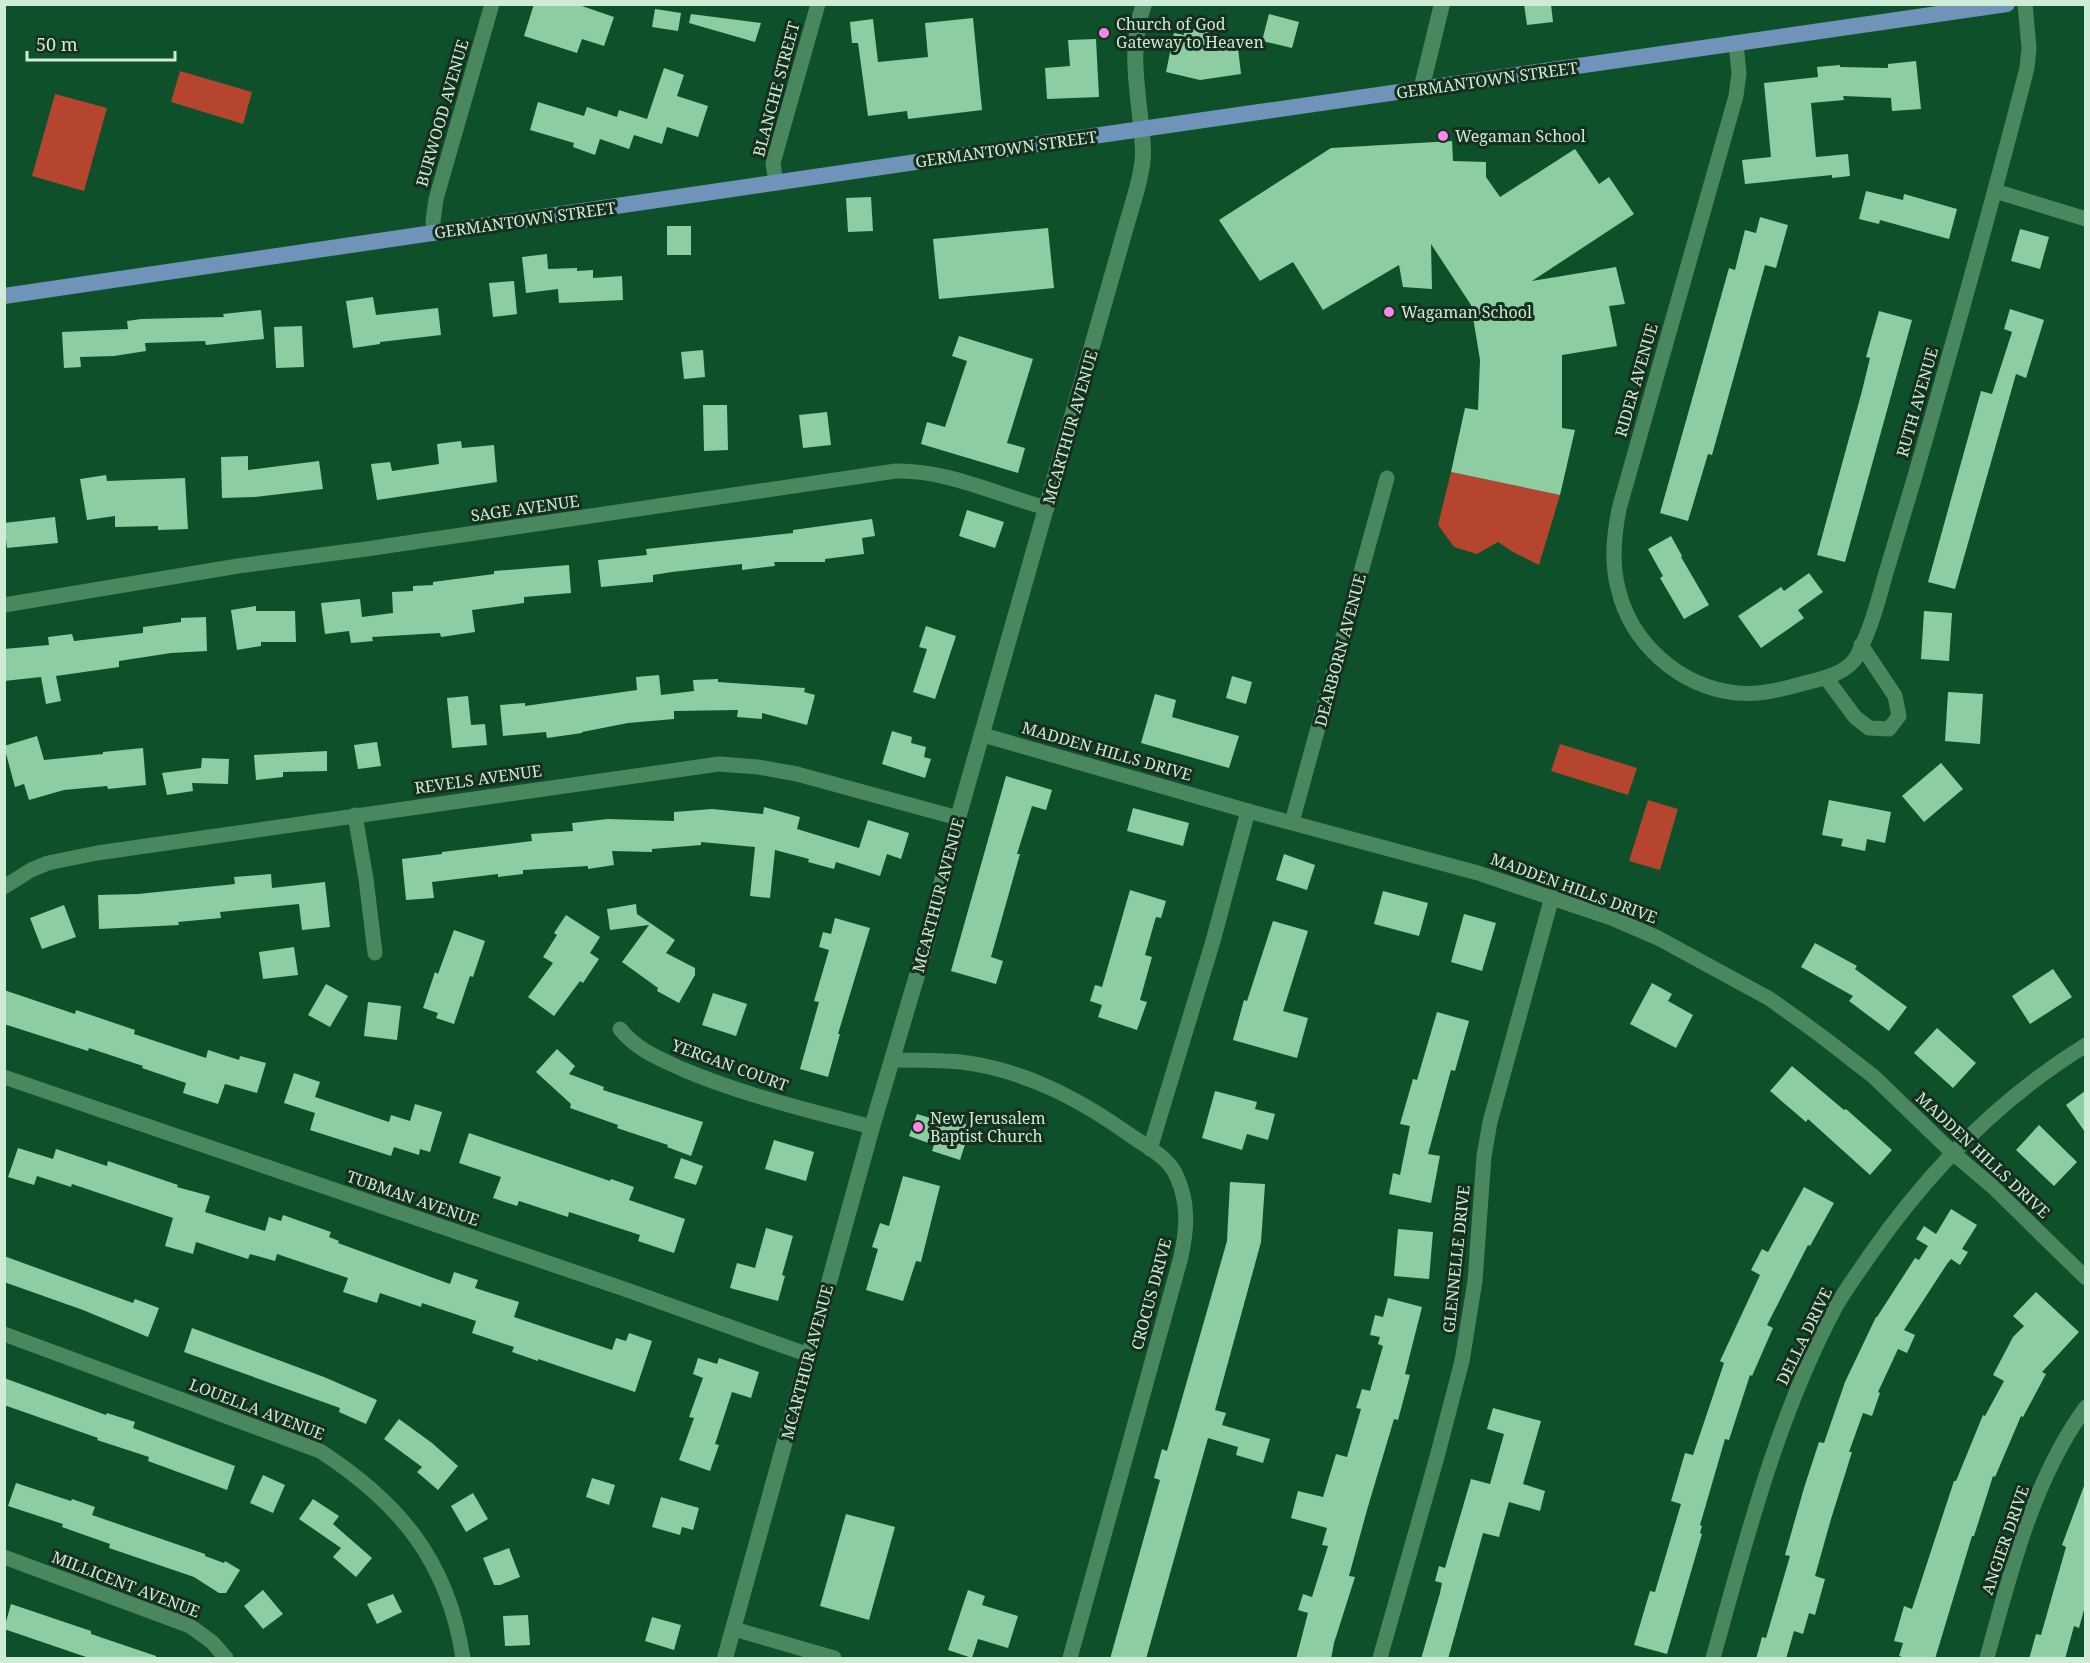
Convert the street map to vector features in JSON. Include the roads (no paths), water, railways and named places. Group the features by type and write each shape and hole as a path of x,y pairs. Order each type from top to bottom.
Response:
{"main road":[{"name":"GERMANTOWN STREET","path":"4,296 2007,4"}],"street":[{"name":"BURWOOD AVENUE","path":"434,233 436,199 492,4"},
{"name":"BLANCHE STREET","path":"776,183 772,163 818,4"},
{"name":"MCARTHUR AVENUE","path":"725,1659 872,1127 926,945 958,818 1143,160 1136,87 1135,44 1144,4"},
{"path":"1421,90 1442,4"},
{"name":"RUTH AVENUE","path":"1713,688 1738,693 1772,692 1826,678 1856,658 1876,606 1965,302 2027,68 2029,48 2025,4"},
{"name":"RIDER AVENUE","path":"1713,688 1669,666 1655,654 1634,627 1625,611 1618,588 1614,543 1622,498 1736,96 1739,74 1736,44"},
{"path":"1995,191 2085,219"},
{"name":"SAGE AVENUE","path":"4,605 238,566 896,471 925,473 980,486 1047,508"},
{"name":"DEARBORN AVENUE","path":"1292,822 1387,478"},
{"path":"1826,678 1855,717 1869,728 1889,729 1899,716 1895,696 1861,645"},
{"name":"MADDEN HILLS DRIVE","path":"983,735 1248,811 1478,873 1614,919 1658,938 1770,999 1873,1076 1954,1154 1993,1187 2085,1278"},
{"name":"REVELS AVENUE","path":"4,886 48,863 97,853 719,764 758,767 797,774 958,818"},
{"path":"1150,1149 1213,941 1248,811"},
{"path":"355,815 375,952"},
{"name":"GLENNELLE DRIVE","path":"1380,1659 1462,1361 1475,1281 1484,1156 1490,1122 1552,897"},
{"name":"YERGAN COURT","path":"620,1029 646,1053 704,1078 771,1101 872,1127"},
{"name":"DELLA DRIVE","path":"1713,1659 1788,1412 1835,1308 1875,1247 1916,1194 1977,1128 2029,1084 2085,1045"},
{"name":"CROCUS DRIVE","path":"893,1060 962,1062 1029,1078 1076,1099 1163,1158 1177,1176 1184,1197 1187,1227 1181,1257 1070,1659"},
{"name":"TUBMAN AVENUE","path":"4,1077 630,1291 808,1355"},
{"name":"LOUELLA AVENUE","path":"4,1334 320,1451 344,1467 370,1486 389,1505 421,1544 433,1564 448,1600 460,1637 463,1659"},
{"name":"ANGIER DRIVE","path":"1987,1659 2035,1501 2067,1435 2085,1407"},
{"name":"MILLICENT AVENUE","path":"4,1557 190,1626 212,1642 226,1659"},
{"path":"734,1629 834,1659"}],"place":[{"name":"Church of God Gateway to Heaven","path":"1104,33"},
{"name":"Wegaman School","path":"1443,136"},
{"name":"Wagaman School","path":"1389,312"},
{"name":"New Jerusalem Baptist Church","path":"918,1127"}]}
